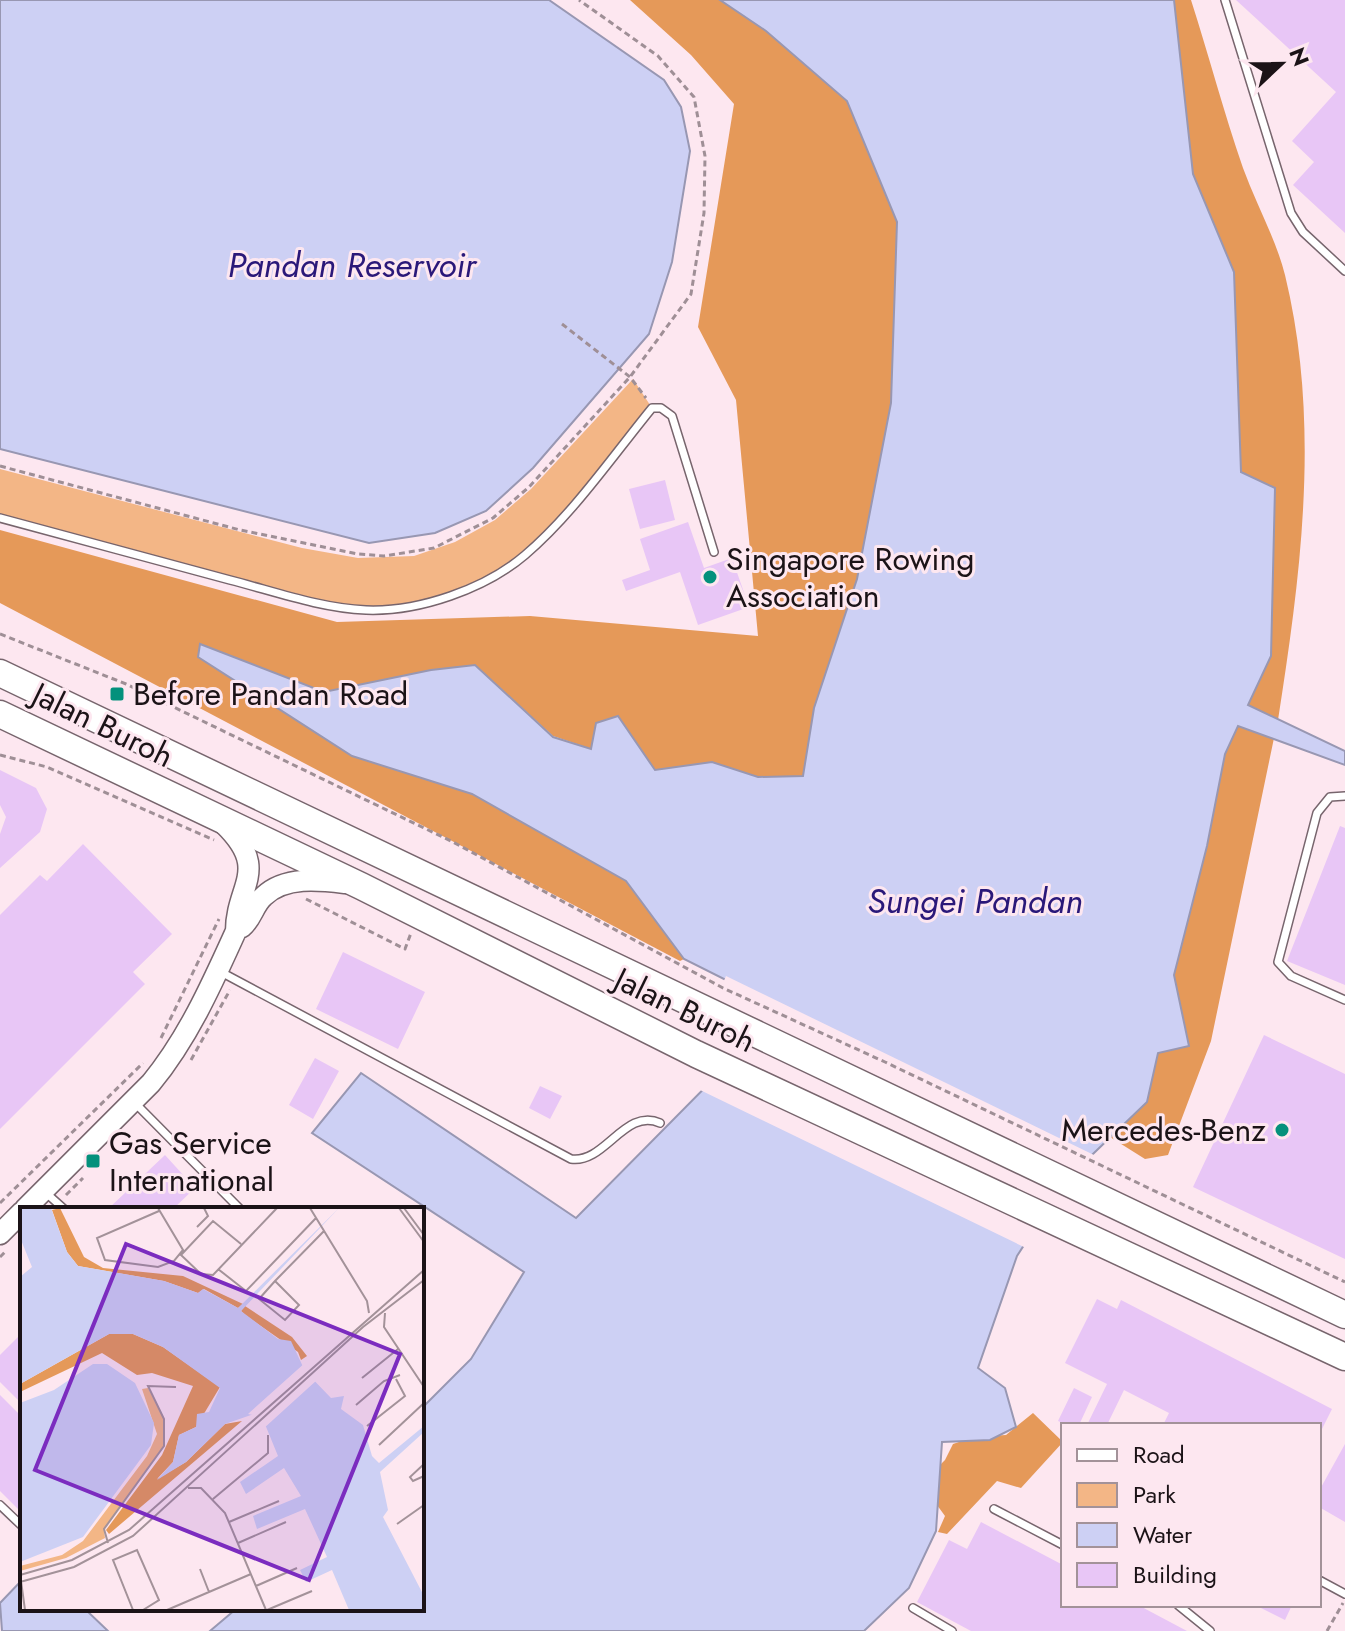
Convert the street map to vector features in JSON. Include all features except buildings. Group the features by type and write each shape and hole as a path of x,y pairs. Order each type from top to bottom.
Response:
{"highway":[{"name":"Jalan Buroh","path":"0,673 1345,1315"},
{"name":"Jalan Buroh","path":"0,714 218,831 361,886 696,1054 1345,1357"}],"street":[{"path":"26,1207 169,1061 218,970 236,931 236,919 248,886 248,865 237,839 218,831"},
{"path":"236,931 247,923 263,896 274,889 312,880 361,886"},
{"path":"0,1234 20,1213"}],"lane":[{"path":"1225,0 1291,213 1303,232 1345,271"},
{"path":"0,518 305,600 365,610 389,609 429,601 477,585 524,556 571,506 652,408 661,408 672,416 714,552"},
{"path":"1345,796 1330,797 1317,813 1278,951 1278,962 1291,976 1345,1000"},
{"path":"218,970 571,1159 586,1158 638,1121 651,1119 660,1123"},
{"path":"133,1101 238,1207"},
{"path":"44,1190 62,1207"},
{"path":"0,1505 20,1524"},
{"path":"994,1509 1061,1544"},
{"path":"1321,1581 1345,1594"},
{"path":"1180,1607 1210,1631"},
{"path":"913,1608 952,1631"}],"path":[{"path":"0,466 302,544 358,554 414,553 454,540 493,518 529,487 630,377 691,294 704,213 705,156 694,97 658,56 579,0"},
{"path":"562,324 630,377 652,408"},
{"path":"0,635 126,684 451,841 723,988 1345,1282"},
{"path":"0,755 47,767 218,831"},
{"path":"298,895 405,949 418,914"},
{"path":"160,1039 223,911"},
{"path":"0,1203 144,1062"},
{"path":"1327,1631 1345,1601"}],"green space":[{"path":"633,379 652,408 571,506 524,556 477,585 429,601 365,610 305,600 0,518 0,469 302,548 358,558 414,556 455,542 495,520 531,489"}],"shaded area":[{"path":"630,0 720,0 766,31 847,101 897,222 891,403 857,579 814,708 804,776 758,777 712,762 654,770 553,736 475,665 431,670 324,692 201,644 198,657 352,756 472,794 626,881 684,959 680,961 0,603 0,530 337,622 530,616 758,636 736,400 698,327 734,104 691,55"},
{"path":"1174,0 1191,0 1243,168 1281,262 1296,331 1305,442 1304,498 1294,609 1278,720 1247,705 1271,656 1275,488 1241,472 1234,272 1193,174"},
{"path":"1238,726 1274,738 1211,1041 1168,1155 1145,1159 1110,1137 1147,1102 1158,1053 1189,1046 1174,975 1207,846 1225,754"},
{"path":"1033,1413 1061,1440 1061,1444 1021,1488 997,1481 947,1534 938,1532 945,1516 929,1494 928,1477 945,1460 953,1444 974,1437 1006,1435"}],"water":[{"name":"Pandan Reservoir","path":"0,0 549,0 664,80 681,107 690,151 672,262 649,334 533,468 486,511 435,533 369,543 0,449"},
{"name":"Sungei Pandan","path":"720,0 1174,0 1193,174 1234,272 1241,472 1275,488 1271,656 1248,705 1345,751 1345,765 1238,726 1225,754 1207,846 1174,975 1189,1046 1158,1053 1147,1102 1067,1179 1017,1256 978,1368 1005,1388 1016,1427 990,1440 942,1442 936,1531 909,1588 864,1631 210,1631 234,1611 424,1611 424,1406 471,1359 524,1272 312,1133 361,1073 576,1218 760,1032 746,990 684,959 626,881 472,794 352,756 198,657 200,644 324,692 431,670 475,665 553,737 591,749 596,723 618,716 655,770 712,762 758,777 803,776 814,708 857,579 891,403 897,222 847,101 766,31"},
{"path":"20,1582 20,1611 87,1611 108,1631 2,1631 0,1603"}],"pier":[{"path":"726,976 1096,1156 1070,1181 1026,1248 698,1089 755,1031 743,993 723,983"}],"place":[{"name":"Singapore Rowing Association","path":"710,577"},
{"name":"Before Pandan Road","path":"117,694"},
{"name":"Mercedes-Benz","path":"1282,1130"},
{"name":"Gas Service International","path":"93,1161"}]}
